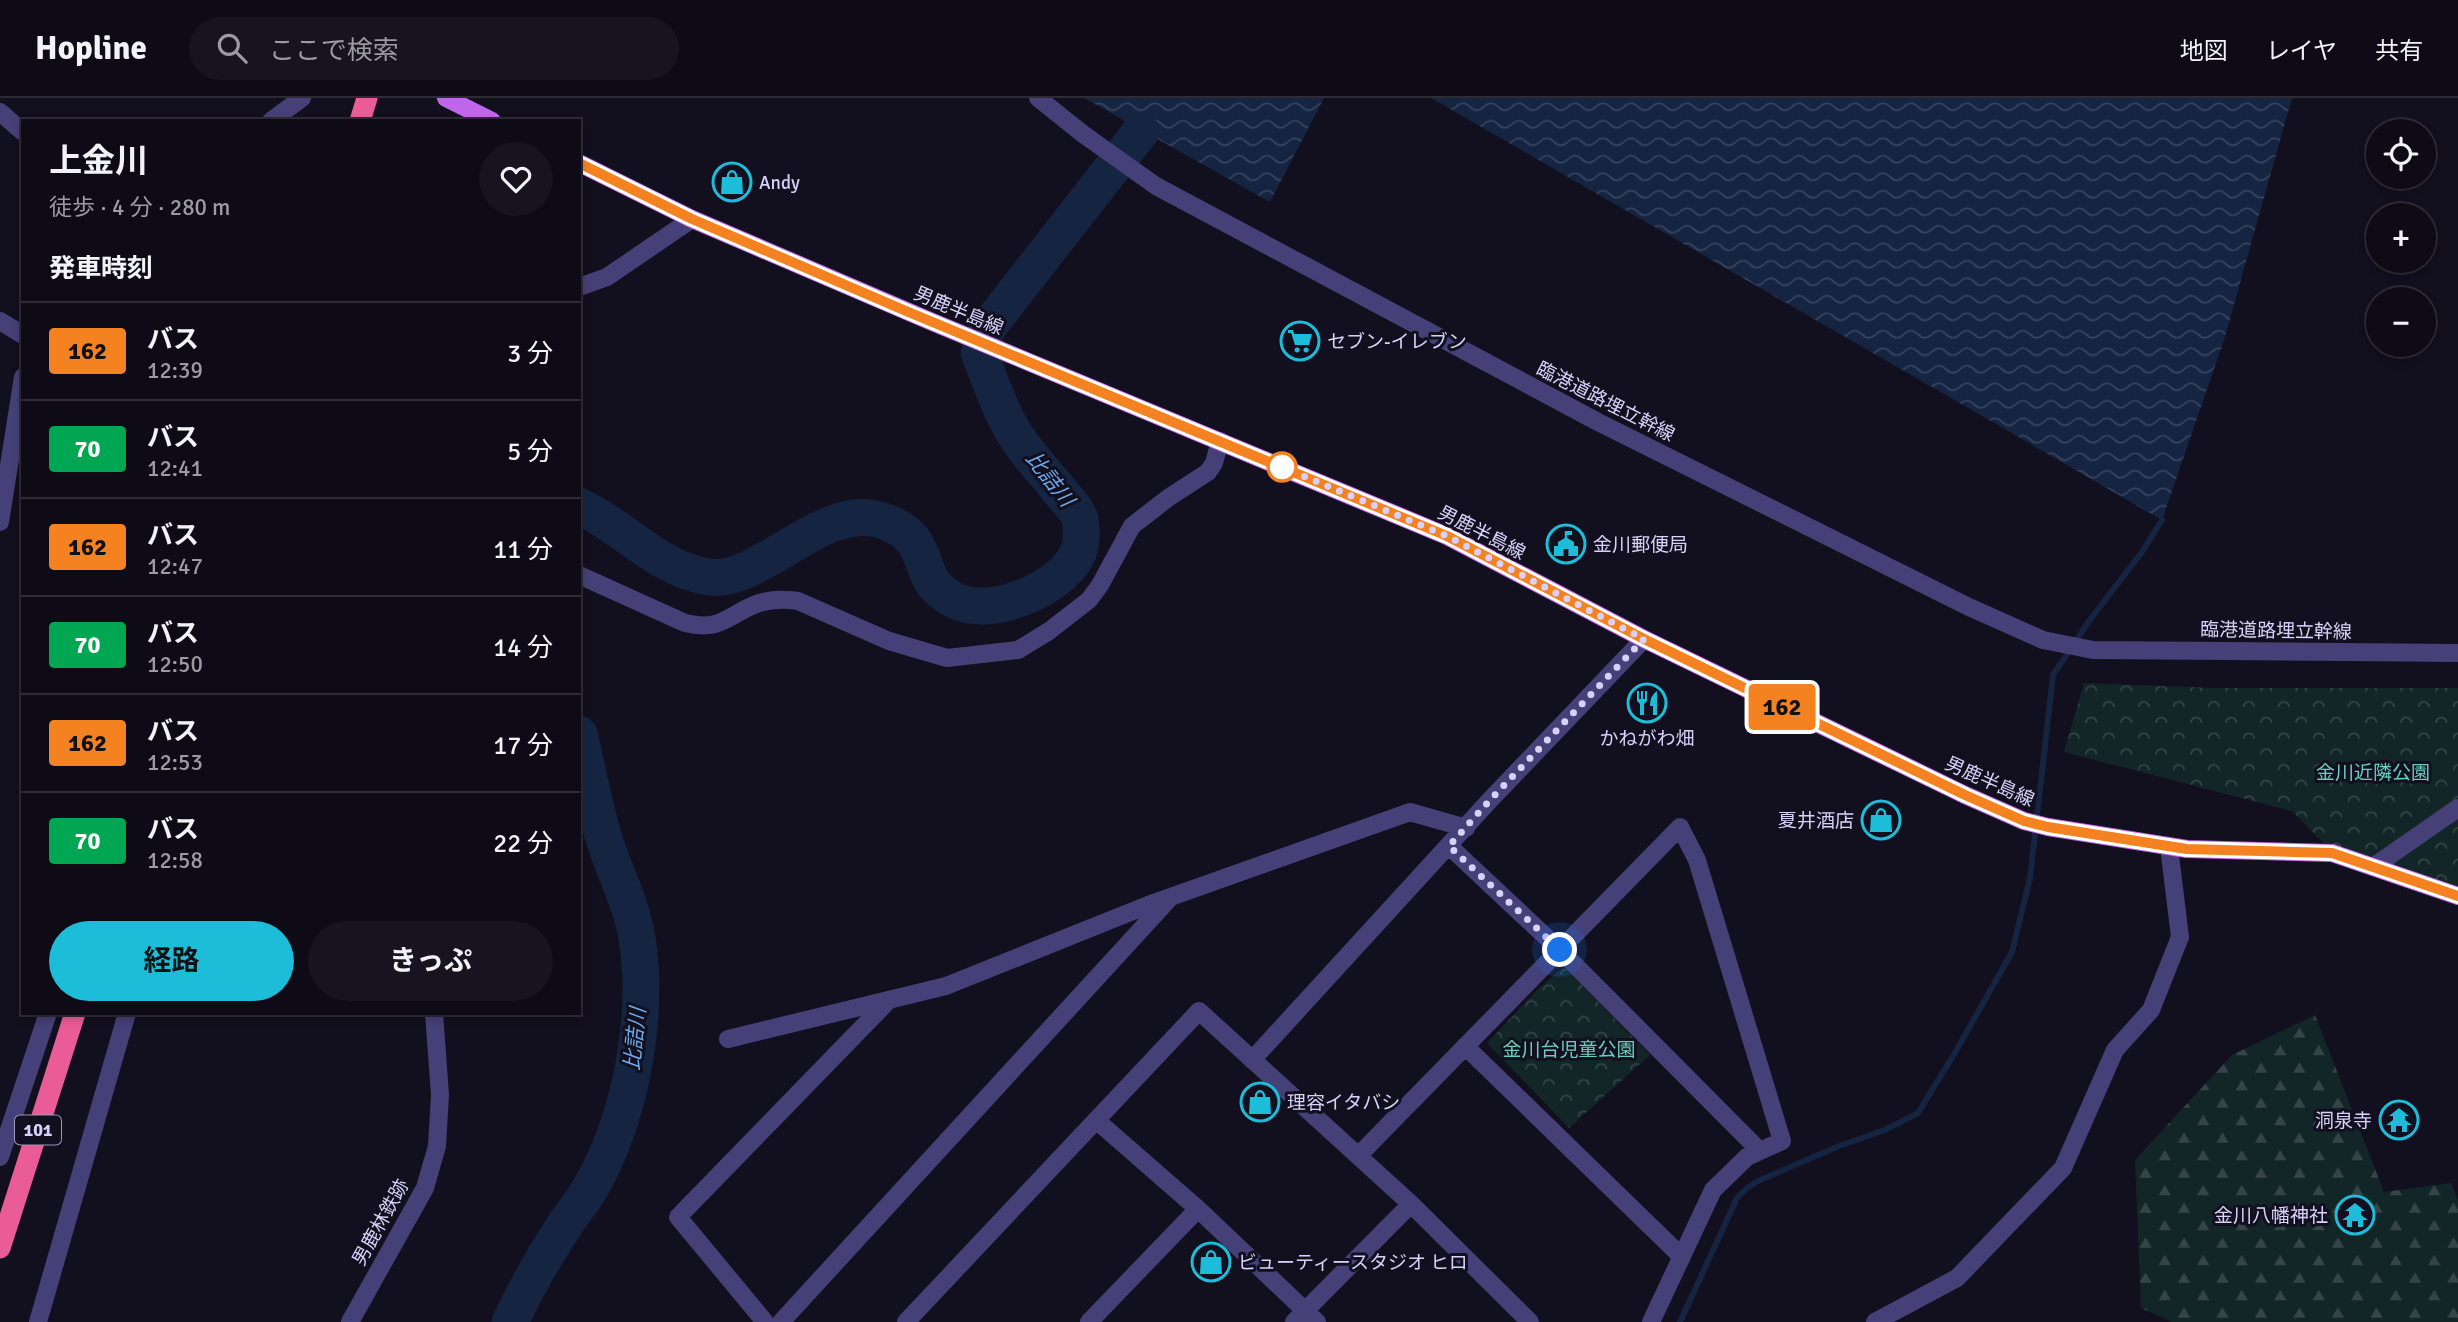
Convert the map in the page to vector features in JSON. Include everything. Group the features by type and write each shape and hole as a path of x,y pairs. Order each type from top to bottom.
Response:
{"highway":[{"path":"361,119 367,98"},
{"name":"101","path":"0,1248 74,1015"}],"main road":[{"path":"446,98 488,119"},
{"name":"男鹿半島線","path":"581,164 692,219 1027,362 1447,536 1644,639 2024,821 2187,849 2332,853 2458,896"}],"street":[{"path":"274,119 302,98"},
{"name":"臨港道路埋立幹線","path":"1038,98 1156,186 1598,422 1969,607 2043,640 2093,650 2458,653"},
{"path":"0,112 21,130"},
{"path":"581,286 607,277 692,219"},
{"path":"0,321 21,334"},
{"path":"0,522 21,389"},
{"path":"581,576 685,623 701,627 715,626 760,603 782,599 798,601 889,641 947,658 1017,650 1049,631 1090,600 1132,526 1208,472 1214,464 1220,441"},
{"path":"2,501 21,505"},
{"path":"1252,1060 1644,639"},
{"path":"2372,867 2458,808"},
{"path":"729,1039 946,986 1171,897 1410,812 1466,828"},
{"path":"1358,1156 1680,827 1697,860 1782,1141 1747,1157 1713,1190 1657,1318"},
{"path":"1449,846 1560,950 1760,1151"},
{"path":"1875,1322 1957,1278 2063,1168 2115,1050 2151,1010 2180,937 2169,846"},
{"path":"781,1322 1171,897"},
{"path":"765,1322 678,1217 888,1000"},
{"path":"905,1322 1199,1011 1411,1204 1530,1322"},
{"path":"0,1157 47,1015"},
{"path":"38,1322 126,1015"},
{"name":"男鹿林鉄跡","path":"350,1322 425,1188 437,1146 440,1095 434,1015"},
{"path":"1465,1046 1682,1257"},
{"path":"1096,1120 1198,1209 1306,1318 1411,1204"},
{"path":"1089,1322 1198,1209"}],"green space":[{"name":"金川近隣公園","path":"2084,683 2214,688 2458,688 2458,893 2331,851 2292,811 2064,752"},
{"name":"金川台児童公園","path":"1564,967 1650,1055 1569,1128 1487,1043 1540,987"},
{"path":"2315,1015 2384,1192 2451,1183 2458,1200 2458,1322 2172,1322 2141,1308 2135,1160 2232,1055"}],"water":[{"path":"1084,98 1324,98 1270,202"},
{"path":"1431,98 2292,98 2224,340 2162,520"}],"waterway":[{"name":"比詰川","path":"581,507 657,557 691,573 709,577 727,576 747,570 828,525 849,519 870,518 889,523 906,533 915,543 936,586 952,599 967,605 1002,604 1039,590 1055,580 1068,568 1079,551 1081,528 1078,513 1015,435 979,353 988,327 1141,131"},
{"path":"1680,1322 1737,1198 1747,1188 1839,1146 1885,1130 1918,1113 1956,1051 2012,952 2030,878 2053,675 2162,520"},
{"name":"比詰川","path":"510,1322 548,1252 585,1197 609,1149 628,1091 639,1029 641,998 637,938 602,832 581,743"}],"bus line":[{"name":"162","path":"581,164 692,219 906,311 1447,536 1644,639 2024,821 2187,849 2332,853 2458,896"}],"place":[{"name":"Andy","path":"732,182"},
{"name":"セブン-イレブン","path":"1300,341"},
{"name":"金川郵便局","path":"1566,544"},
{"name":"かねがわ畑","path":"1647,703"},
{"name":"夏井酒店","path":"1881,820"},
{"name":"理容イタバシ","path":"1260,1102"},
{"name":"洞泉寺","path":"2399,1120"},
{"name":"金川八幡神社","path":"2355,1215"},
{"name":"ビューティースタジオ ヒロ","path":"1211,1262"}],"route":[{"path":"1282,467 1270,462 1447,536 1644,639 1449,846 1560,950"}]}
